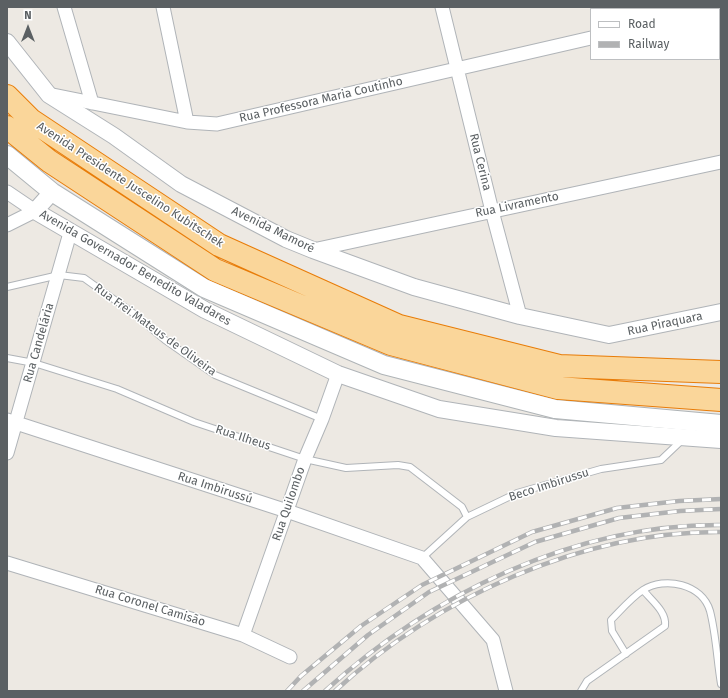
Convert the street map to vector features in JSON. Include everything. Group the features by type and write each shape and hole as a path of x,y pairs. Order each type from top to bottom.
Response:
{"highway":[{"name":"Avenida Presidente Juscelino Kubitschek","path":"7,96 31,120 219,245 398,326 560,366 721,372"},
{"name":"Avenida Presidente Juscelino Kubitschek","path":"7,127 49,161 215,270 391,344 558,388 721,400"}],"main road":[{"path":"7,155 52,192 204,288 384,365 555,409 721,424"}],"street":[{"path":"64,7 92,103"},
{"path":"163,7 187,122"},
{"name":"Rua Cerina","path":"442,7 492,211 520,316"},
{"name":"Rua Professora Maria Coutinho","path":"49,95 187,122 217,124 590,38"},
{"name":"Avenida Mamoré","path":"7,42 49,95 114,136 180,184 286,239 414,287 520,316 609,335"},
{"name":"Rua Livramento","path":"313,250 721,162"},
{"path":"7,192 35,211 7,225"},
{"name":"Avenida Governador Benedito Valadares","path":"52,192 35,211 70,233 205,310 338,374 440,409 556,428 721,440"},
{"name":"Rua Candelária","path":"7,453 12,422 34,363 70,233"},
{"name":"Rua Piraquara","path":"609,335 721,312"},
{"name":"Rua Quilombo","path":"243,635 305,459 322,419 338,374"},
{"name":"Rua Imbirussú","path":"12,422 287,511 422,558"},
{"path":"422,558 493,640 506,691"},
{"name":"Rua Coronel Camisão","path":"7,563 243,635 290,657"}],"lane":[{"name":"Rua Frei Mateus de Oliveira","path":"7,287 59,275 84,278 133,313 164,340 215,375 322,419"},
{"name":"Rua Ilheus","path":"7,358 34,363 117,389 194,422 305,459 346,468 398,465 410,467 462,507 467,518"},
{"name":"Beco Imbirussu","path":"422,558 467,518 517,493 601,469 661,460 685,437"},
{"path":"626,654 612,631 611,620 643,590 654,585 674,584 690,587 702,596 710,610 720,656 721,684"},
{"path":"580,691 587,681 664,626 666,619 663,613 643,590"}],"railway":[{"path":"287,691 301,676 361,626 422,585 532,532 617,508 679,501 721,499"},
{"path":"303,691 368,635 429,592 535,542 619,518 680,511 721,509"},
{"path":"325,691 366,656 411,624 458,596 508,571 559,552 612,537 666,528 721,525"},
{"path":"335,691 375,657 418,627 465,600 514,576 564,557 616,543 669,535 721,532"}]}
